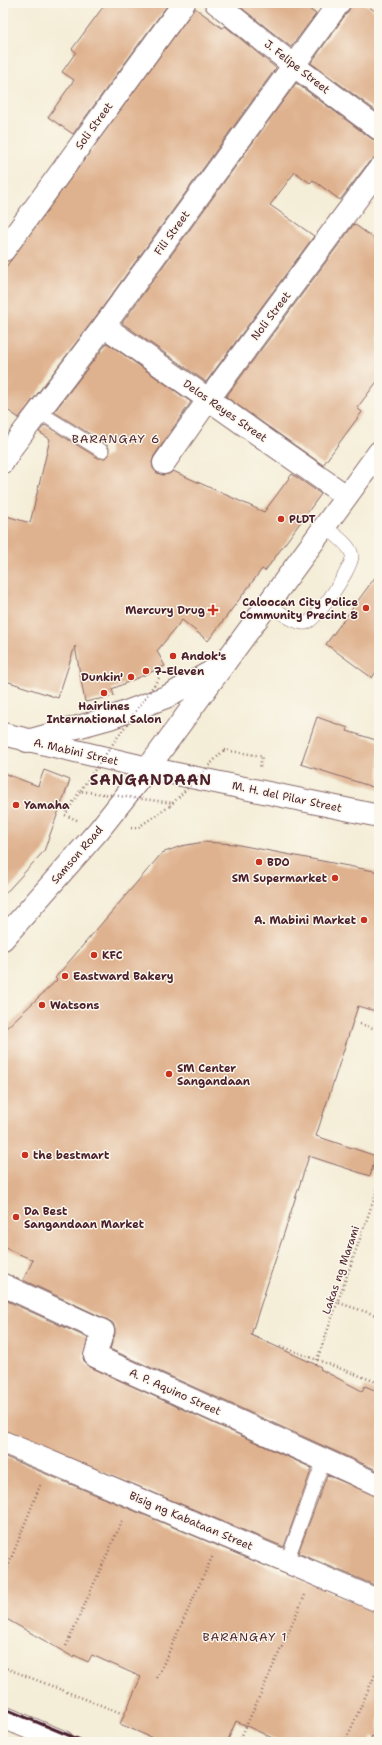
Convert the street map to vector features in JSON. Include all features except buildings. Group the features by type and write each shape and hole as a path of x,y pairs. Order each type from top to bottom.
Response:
{"main road":[{"name":"Soli Street","path":"4,250 184,3"},
{"name":"J. Felipe Street","path":"216,3 293,65 379,130"},
{"name":"Fili Street","path":"3,462 12,447 104,326 339,3"},
{"name":"Noli Street","path":"164,463 208,400 379,170"},
{"name":"Delos Reyes Street","path":"104,326 346,496"},
{"name":"Samson Road","path":"3,939 99,830 148,768 379,452"},
{"path":"27,740 110,718 166,697 223,666"},
{"name":"A. Mabini Street","path":"3,734 148,768"},
{"name":"M. H. del Pilar Street","path":"148,768 379,816"},
{"name":"A. P. Aquino Street","path":"3,1285 103,1331 95,1356 379,1484"},
{"name":"Bisig ng Kabataan Street","path":"3,1442 379,1600"},
{"path":"3,1717 62,1742"}],"lane":[{"path":"39,412 102,451"},
{"path":"268,604 298,622 305,623 311,621 325,603 351,565 352,556 346,546 324,526"},
{"path":"286,1561 324,1459"}],"path":[{"path":"65,815 159,678"},
{"path":"137,828 171,804 224,750 262,756"},
{"path":"79,793 171,804"},
{"path":"360,1024 379,1030"},
{"name":"Lakas ng Marami","path":"317,1360 339,1303 379,1186"},
{"path":"339,1303 379,1316"},
{"path":"280,1346 379,1383"},
{"path":"3,1579 49,1461"},
{"path":"66,1646 133,1497"},
{"path":"157,1678 222,1534"},
{"path":"239,1742 315,1574"},
{"path":"345,1742 379,1666"},
{"path":"3,1668 121,1713"}],"railway":[{"path":"3,1708 85,1742"}],"place":[{"name":"PLDT","path":"281,519"},
{"name":"Caloocan City Police Community Precint 8","path":"366,608"},
{"name":"Mercury Drug","path":"213,610"},
{"name":"Andok's","path":"173,656"},
{"name":"7-Eleven","path":"146,671"},
{"name":"Dunkin'","path":"131,677"},
{"name":"Hairlines International Salon","path":"104,693"},
{"name":"Yamaha","path":"16,805"},
{"name":"BDO","path":"259,862"},
{"name":"SM Supermarket","path":"335,878"},
{"name":"A. Mabini Market","path":"364,920"},
{"name":"KFC","path":"94,955"},
{"name":"Eastward Bakery","path":"65,976"},
{"name":"Watsons","path":"42,1005"},
{"name":"SM Center Sangandaan","path":"169,1074"},
{"name":"the bestmart","path":"25,1155"},
{"name":"Da Best Sangandaan Market","path":"16,1217"}],"district":[{"name":"BARANGAY 6","path":"116,439"},
{"name":"SANGANDAAN","path":"151,780"},
{"name":"BARANGAY 1","path":"245,1637"}]}
